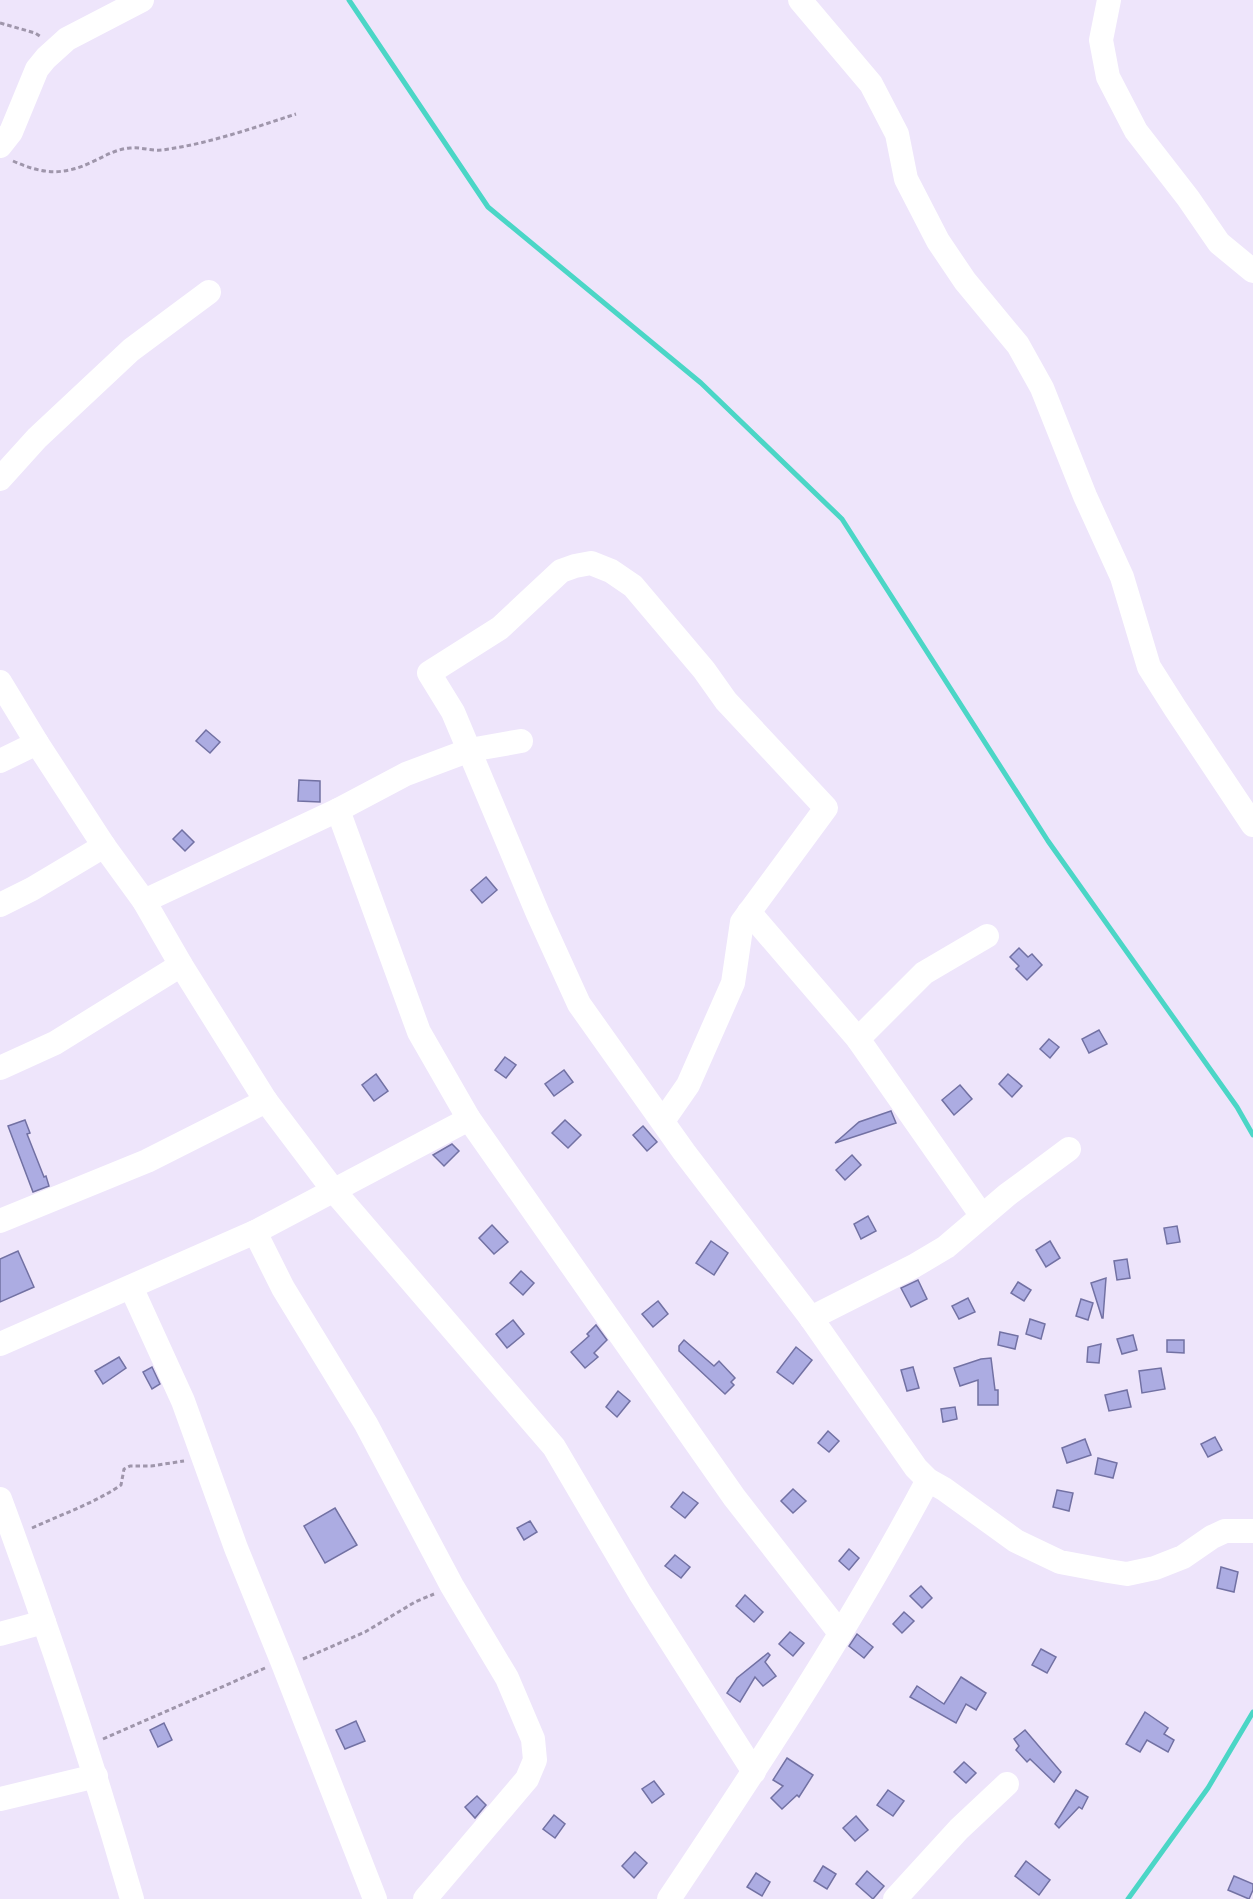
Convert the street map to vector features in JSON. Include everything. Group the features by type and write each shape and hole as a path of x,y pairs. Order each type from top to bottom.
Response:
{"street":[{"path":"5,153 11,132 37,69 46,58 67,39 142,0"},
{"path":"800,0 871,84 897,134 906,179 938,241 965,281 1018,345 1042,388 1085,496 1122,577 1149,667 1253,825"},
{"path":"1109,0 1101,40 1108,77 1136,131 1220,243 1253,271"},
{"path":"0,479 37,438 131,350 209,292"},
{"path":"663,1121 688,1085 733,983 742,922 826,808 726,701 704,670 633,586 611,571 591,563 561,571 500,628 429,672 453,712 520,872 579,1004 684,1152 811,1318 916,1468 928,1480 1016,1541 1060,1562 1127,1574 1155,1568 1183,1557 1225,1531 1253,1531"},
{"path":"0,682 104,846 144,901 266,1101 334,1191 555,1447 640,1593 754,1772"},
{"path":"144,901 338,810 406,774 470,750 521,741"},
{"path":"0,761 37,743"},
{"path":"338,810 419,1032 469,1119 734,1497 840,1633"},
{"path":"0,905 32,889 104,846"},
{"path":"749,912 858,1039 982,1216"},
{"path":"858,1039 924,974 987,936"},
{"path":"0,1068 55,1043 181,965"},
{"path":"0,1221 147,1161 266,1101"},
{"path":"0,1344 255,1232 469,1119"},
{"path":"811,1318 914,1266 946,1247 1007,1195 1069,1149"},
{"path":"255,1232 283,1288 366,1424 452,1586 507,1678 533,1739 535,1760 527,1779 425,1899"},
{"path":"131,1287 183,1401 236,1548 375,1899"},
{"path":"669,1899 754,1772 840,1633 928,1480"},
{"path":"0,1499 96,1776 132,1899"},
{"path":"0,1634 44,1622"},
{"path":"0,1799 96,1776"},
{"path":"895,1899 959,1829 1007,1784"}],"path":[{"path":"0,23 35,33 58,48"},
{"path":"5,153 30,169 63,172 108,153 131,148 159,150 188,145 296,114"},
{"path":"14,1536 111,1492 121,1485 124,1469 130,1466 151,1466 204,1458"}],"building":[{"path":"206,730 220,742 210,753 196,741"},
{"path":"299,780 320,781 320,802 298,801"},
{"path":"182,830 194,842 185,851 173,839"},
{"path":"486,877 497,890 482,903 471,890"},
{"path":"1019,948 1028,957 1032,954 1042,965 1027,980 1016,969 1019,966 1010,957"},
{"path":"1099,1030 1107,1044 1089,1053 1082,1039"},
{"path":"1049,1039 1059,1047 1050,1058 1040,1049"},
{"path":"505,1057 516,1065 506,1078 495,1070"},
{"path":"564,1070 573,1082 554,1096 545,1084"},
{"path":"376,1074 388,1091 374,1101 362,1085"},
{"path":"1008,1074 1022,1086 1012,1097 999,1084"},
{"path":"960,1085 972,1099 954,1115 942,1100"},
{"path":"891,1111 896,1123 835,1143 859,1122"},
{"path":"25,1120 30,1133 27,1134 49,1186 33,1192 8,1126"},
{"path":"565,1120 581,1135 568,1148 552,1133"},
{"path":"643,1126 657,1142 647,1151 633,1135"},
{"path":"452,1144 459,1151 444,1166 433,1155"},
{"path":"852,1155 861,1165 845,1180 836,1170"},
{"path":"868,1216 876,1231 861,1239 854,1224"},
{"path":"492,1225 508,1242 494,1254 479,1238"},
{"path":"1177,1226 1180,1242 1167,1244 1164,1228"},
{"path":"711,1241 728,1253 714,1275 696,1263"},
{"path":"1050,1241 1060,1258 1046,1267 1036,1250"},
{"path":"18,1251 34,1287 0,1302 0,1259"},
{"path":"1127,1259 1130,1278 1117,1280 1114,1261"},
{"path":"521,1271 534,1283 523,1295 510,1283"},
{"path":"1106,1278 1103,1318 1102,1318 1091,1283"},
{"path":"918,1280 927,1299 911,1307 901,1288"},
{"path":"1018,1282 1031,1290 1024,1301 1011,1293"},
{"path":"968,1298 975,1312 959,1319 952,1306"},
{"path":"1081,1299 1093,1303 1088,1320 1076,1316"},
{"path":"658,1301 668,1314 653,1327 642,1314"},
{"path":"1030,1319 1045,1324 1041,1339 1026,1334"},
{"path":"513,1320 524,1334 507,1348 496,1334"},
{"path":"596,1325 607,1340 594,1353 598,1357 585,1368 571,1352 589,1336 587,1334"},
{"path":"1000,1332 1018,1336 1015,1349 998,1345"},
{"path":"1133,1335 1137,1350 1122,1354 1117,1339"},
{"path":"684,1340 714,1366 719,1361 735,1378 731,1382 734,1385 725,1394 679,1351 679,1346"},
{"path":"1167,1340 1184,1340 1184,1353 1167,1352"},
{"path":"1101,1344 1099,1363 1087,1362 1088,1347"},
{"path":"796,1347 812,1360 793,1384 777,1372"},
{"path":"119,1357 126,1368 103,1384 95,1371"},
{"path":"991,1358 995,1390 998,1390 998,1405 978,1405 978,1380 960,1386 954,1368"},
{"path":"152,1367 160,1384 152,1389 143,1372"},
{"path":"913,1367 919,1388 907,1391 901,1370"},
{"path":"1161,1368 1165,1389 1142,1393 1139,1371"},
{"path":"1127,1390 1131,1407 1109,1411 1105,1395"},
{"path":"618,1391 630,1401 617,1417 606,1407"},
{"path":"955,1407 957,1419 943,1422 941,1409"},
{"path":"828,1431 839,1441 829,1452 818,1443"},
{"path":"1215,1437 1222,1450 1208,1457 1201,1444"},
{"path":"1085,1439 1091,1455 1067,1463 1062,1448"},
{"path":"1098,1458 1117,1463 1113,1478 1095,1474"},
{"path":"793,1489 806,1501 793,1513 781,1501"},
{"path":"1057,1490 1073,1493 1069,1511 1053,1507"},
{"path":"683,1492 698,1503 685,1518 671,1507"},
{"path":"335,1508 357,1545 325,1563 304,1526"},
{"path":"530,1521 537,1532 524,1540 517,1528"},
{"path":"849,1549 859,1558 849,1570 839,1561"},
{"path":"675,1555 690,1567 681,1578 665,1566"},
{"path":"1221,1567 1238,1572 1234,1592 1217,1588"},
{"path":"921,1586 932,1598 922,1608 910,1596"},
{"path":"745,1595 763,1612 754,1622 736,1606"},
{"path":"904,1612 914,1621 902,1633 893,1624"},
{"path":"790,1632 804,1643 793,1656 779,1644"},
{"path":"857,1634 873,1647 864,1658 849,1646"},
{"path":"1041,1649 1056,1657 1047,1673 1032,1665"},
{"path":"768,1653 770,1655 765,1662 776,1676 763,1686 755,1677 740,1702 727,1693 737,1678"},
{"path":"961,1677 986,1693 976,1710 966,1704 956,1723 910,1697 917,1686 944,1704"},
{"path":"1145,1712 1168,1728 1164,1734 1174,1740 1168,1752 1147,1740 1140,1752 1126,1744"},
{"path":"356,1721 365,1741 345,1749 336,1730"},
{"path":"164,1723 172,1740 158,1747 150,1730"},
{"path":"1025,1730 1061,1772 1054,1782 1030,1759 1027,1762 1016,1750 1019,1746 1014,1739"},
{"path":"787,1758 813,1775 799,1797 797,1795 782,1809 771,1798 783,1786 773,1780"},
{"path":"964,1762 976,1773 966,1783 954,1772"},
{"path":"654,1781 664,1794 652,1803 642,1789"},
{"path":"888,1790 904,1801 893,1816 877,1805"},
{"path":"1076,1790 1088,1797 1082,1809 1079,1807 1059,1828 1055,1824"},
{"path":"477,1796 486,1805 475,1818 465,1807"},
{"path":"554,1815 565,1824 555,1838 543,1829"},
{"path":"856,1816 868,1830 855,1841 843,1828"},
{"path":"635,1852 647,1863 634,1878 622,1866"},
{"path":"1026,1861 1050,1880 1039,1895 1015,1876"},
{"path":"823,1866 836,1874 827,1889 814,1881"},
{"path":"867,1871 884,1886 873,1899 856,1884"},
{"path":"756,1873 770,1882 762,1896 747,1887"},
{"path":"1234,1876 1253,1884 1249,1899 1228,1890"}],"waterway":[{"path":"349,0 488,207 701,383 842,519 1048,841 1237,1107 1253,1135"},
{"path":"1128,1899 1208,1788 1253,1712"}]}
